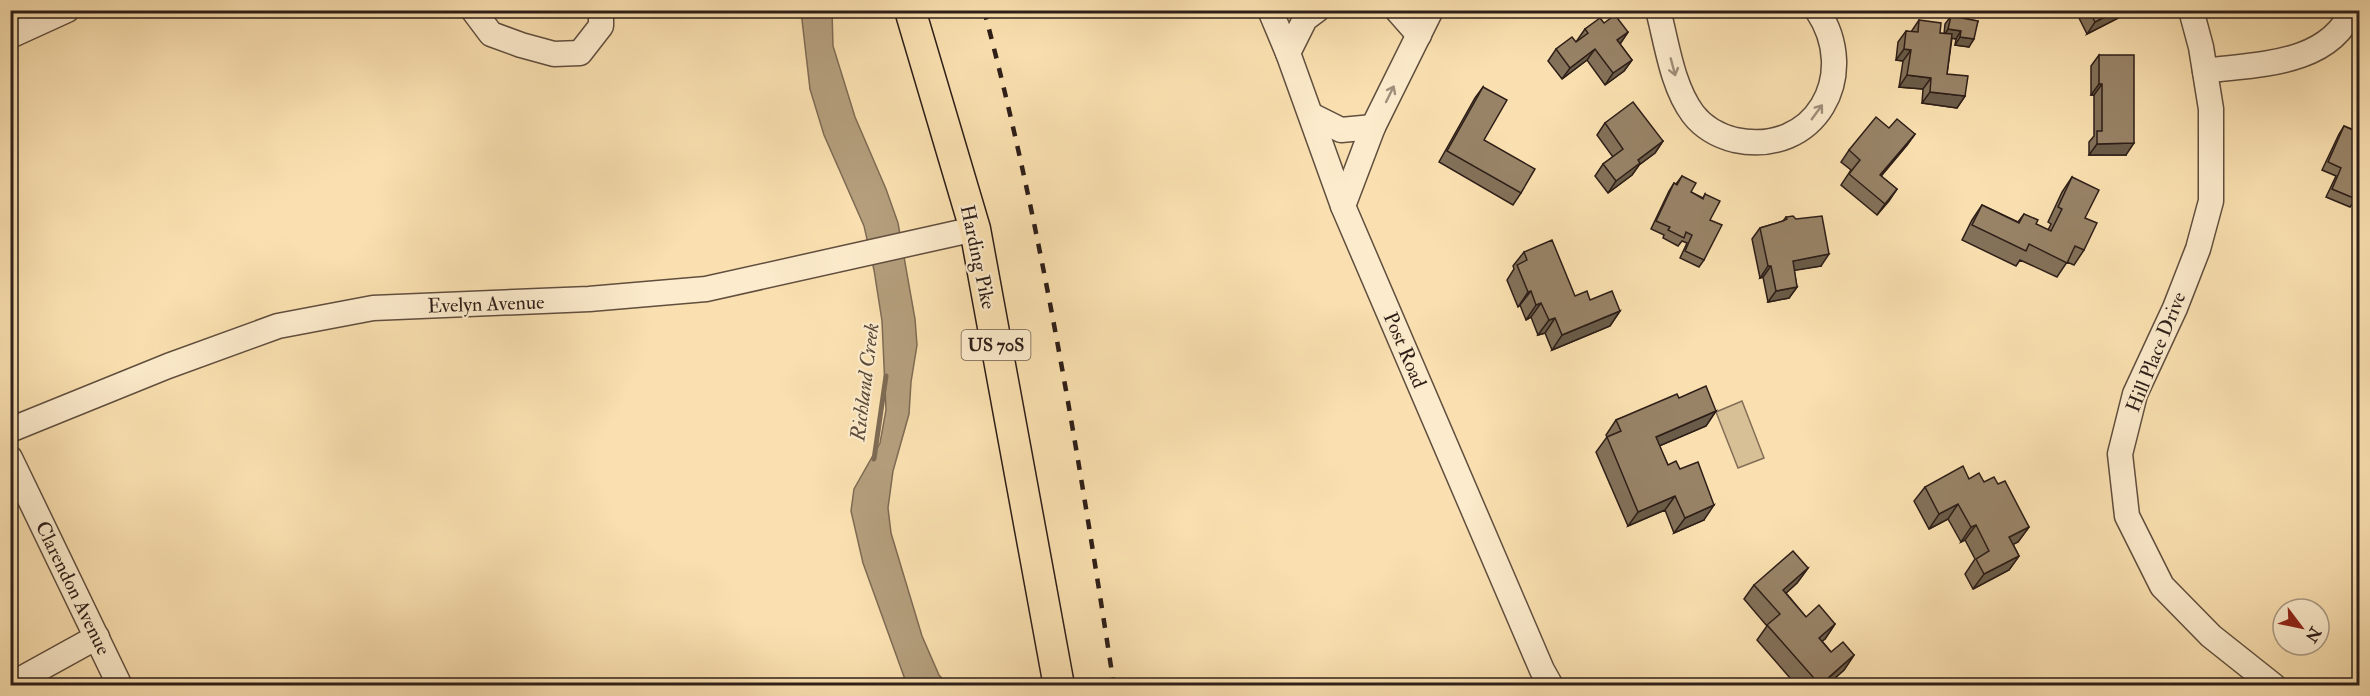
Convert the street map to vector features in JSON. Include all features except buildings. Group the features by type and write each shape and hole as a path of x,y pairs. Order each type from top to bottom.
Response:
{"main road":[{"name":"Harding Pike","path":"910,10 975,229 1059,686"}],"street":[{"path":"10,36 68,10"},
{"path":"473,10 491,34 554,54 580,53 601,26 601,10"},
{"name":"Post Road","path":"1270,10 1344,206 1542,670 1551,686"},
{"path":"1288,53 1305,19 1317,10"},
{"path":"1397,10 1419,35"},
{"path":"1344,206 1373,127 1431,10"},
{"path":"1658,10 1679,88 1695,116 1709,129 1721,135 1741,141 1763,143 1778,140 1810,122 1831,89 1835,71 1835,52 1831,36 1817,10"},
{"name":"Hill Place Drive","path":"2191,10 2205,71 2212,128 2211,201 2198,249 2175,308 2135,394 2120,454 2127,516 2162,586 2211,636 2274,686"},
{"path":"2205,71 2295,57 2330,40 2346,23 2352,10"},
{"path":"1311,115 1341,130 1373,127"},
{"name":"Evelyn Avenue","path":"10,430 168,366 278,326 373,308 589,299 706,289 975,229"},
{"name":"Clarendon Avenue","path":"10,458 120,686"},
{"path":"10,685 97,637"}],"shaded area":[{"path":"801,11 832,11 833,46 855,117 898,223 915,319 917,345 909,414 893,471 888,508 891,533 922,636 939,675 948,685 907,685 863,563 851,511 854,489 880,443 886,410 882,321 864,226 824,135 810,89"},
{"path":"1742,401 1764,458 1738,468 1716,412"}],"waterway":[{"name":"Richland Creek","path":"874,459 886,376"}],"railway":[{"path":"984,10 1005,93 1042,262 1073,431 1114,686"}]}
